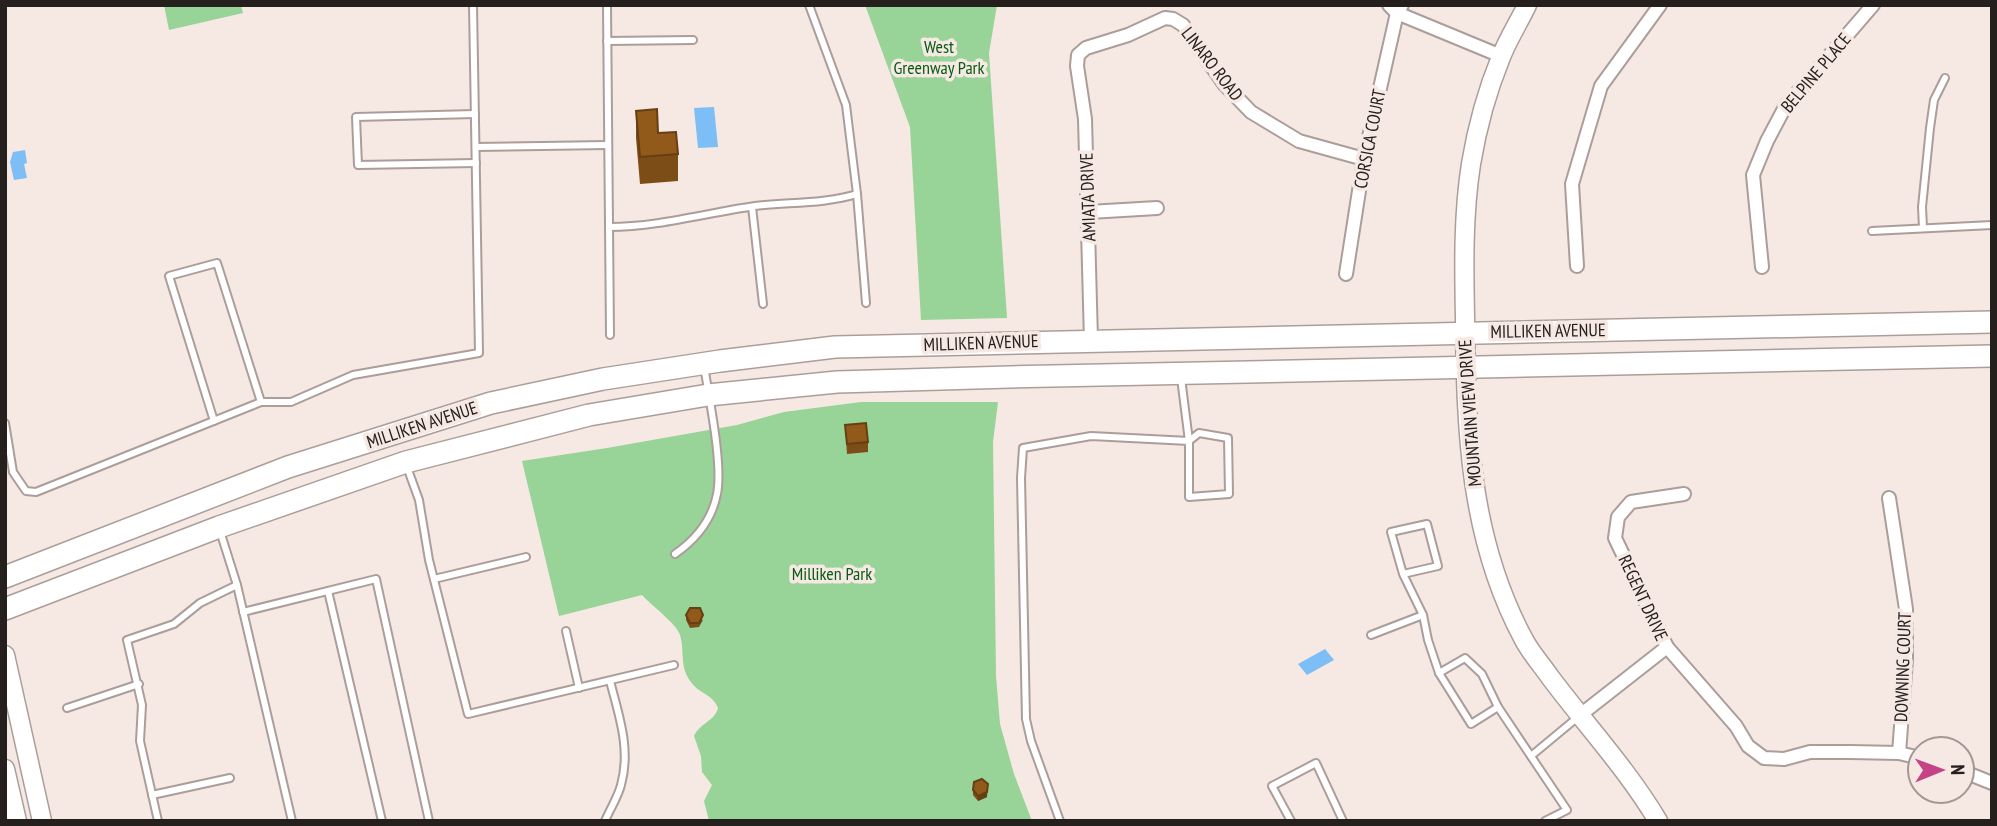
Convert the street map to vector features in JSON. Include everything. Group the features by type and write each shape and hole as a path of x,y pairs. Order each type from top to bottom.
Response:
{"main road":[{"name":"MILLIKEN AVENUE","path":"5,577 288,467 491,403 603,379 835,347 1992,322"},
{"name":"MILLIKEN AVENUE","path":"5,609 219,527 406,462 589,415 708,395 837,382 1992,356"}],"street":[{"name":"MOUNTAIN VIEW DRIVE","path":"1528,5 1501,56 1481,117 1471,164 1464,226 1465,367 1470,468 1482,531 1500,589 1523,640 1579,716 1638,788 1658,821"},
{"path":"1577,266 1572,184 1601,86 1660,5"},
{"name":"BELPINE PLACE","path":"1762,267 1753,175 1766,141 1785,107 1874,5"},
{"path":"1396,8 1501,56"},
{"name":"CORSICA COURT","path":"1346,274 1364,159 1396,8"},
{"name":"LINARO ROAD","path":"1078,55 1086,48 1128,35 1165,18 1173,19 1183,25 1224,84 1251,112 1299,141 1364,159"},
{"name":"AMIATA DRIVE","path":"1078,55 1077,66 1085,120 1091,340"},
{"path":"1089,212 1157,208"},
{"name":"REGENT DRIVE","path":"1684,494 1631,502 1618,517 1615,538 1667,648 1736,726 1748,746 1764,758 1784,759 1810,752 1899,753"},
{"name":"DOWNING COURT","path":"1889,498 1906,609 1906,660 1899,753"},
{"path":"1579,716 1667,648"},
{"path":"5,655 42,821"},
{"path":"1899,753 1906,755"},
{"path":"5,769 17,821"}],"lane":[{"path":"5,424 13,472 26,491 36,492 261,402 291,402 353,375 479,353 473,5"},
{"path":"607,5 610,335"},
{"path":"809,5 846,105 858,194 866,303"},
{"path":"607,41 693,40"},
{"path":"1923,228 1925,166 1934,100 1945,78"},
{"path":"475,114 356,117 358,165 476,163"},
{"path":"476,147 608,145"},
{"path":"609,227 634,227 752,207 840,199 858,194"},
{"path":"752,207 763,304"},
{"path":"1872,232 1992,225"},
{"path":"214,421 169,276 217,263 261,402"},
{"path":"675,554 691,542 707,520 718,493 717,458 704,364"},
{"path":"1060,821 1031,741 1026,719 1021,478 1023,448 1091,436 1189,441 1199,433 1228,438 1229,494 1189,497 1189,441 1183,409 1181,374"},
{"path":"406,462 419,500 434,579 468,714 674,665"},
{"path":"1403,574 1438,566 1427,524 1391,532 1403,574 1423,615 1439,673 1471,724 1499,707"},
{"path":"219,527 237,584 292,821"},
{"path":"434,579 526,557"},
{"path":"243,612 376,579 429,821"},
{"path":"158,821 140,741 142,705 139,684 127,640 174,624 200,603 237,584"},
{"path":"328,591 382,821"},
{"path":"1371,635 1423,615"},
{"path":"566,631 579,688"},
{"path":"1439,673 1465,658 1482,674 1499,707 1567,810 1545,821"},
{"path":"605,821 621,788 625,767 624,734 610,681"},
{"path":"67,708 139,684"},
{"path":"1531,756 1579,716"},
{"path":"1291,821 1272,786 1316,763 1343,821"},
{"path":"152,796 230,778"}],"green space":[{"path":"164,5 241,5 243,13 169,30"},
{"name":"West Greenway Park","path":"865,5 997,5 989,53 1007,318 921,320 910,127"},
{"name":"Milliken Park","path":"861,402 998,402 993,442 996,676 1000,724 1014,774 1032,821 709,821 704,801 712,785 702,772 701,756 694,736 714,716 718,708 687,676 678,631 642,595 559,616 522,461 737,425 784,412"}],"water":[{"path":"714,107 718,147 698,148 694,108"},
{"path":"25,150 27,178 14,180 10,162 13,152"},
{"path":"1325,649 1334,660 1307,675 1298,664"}],"building":[{"path":"657,109 658,133 676,132 678,154 640,157 636,111"},
{"path":"866,423 868,442 847,444 845,425"},
{"path":"690,608 700,608 703,615 699,623 690,623 686,615"},
{"path":"982,779 988,784 987,792 978,796 973,790 974,782"}]}
